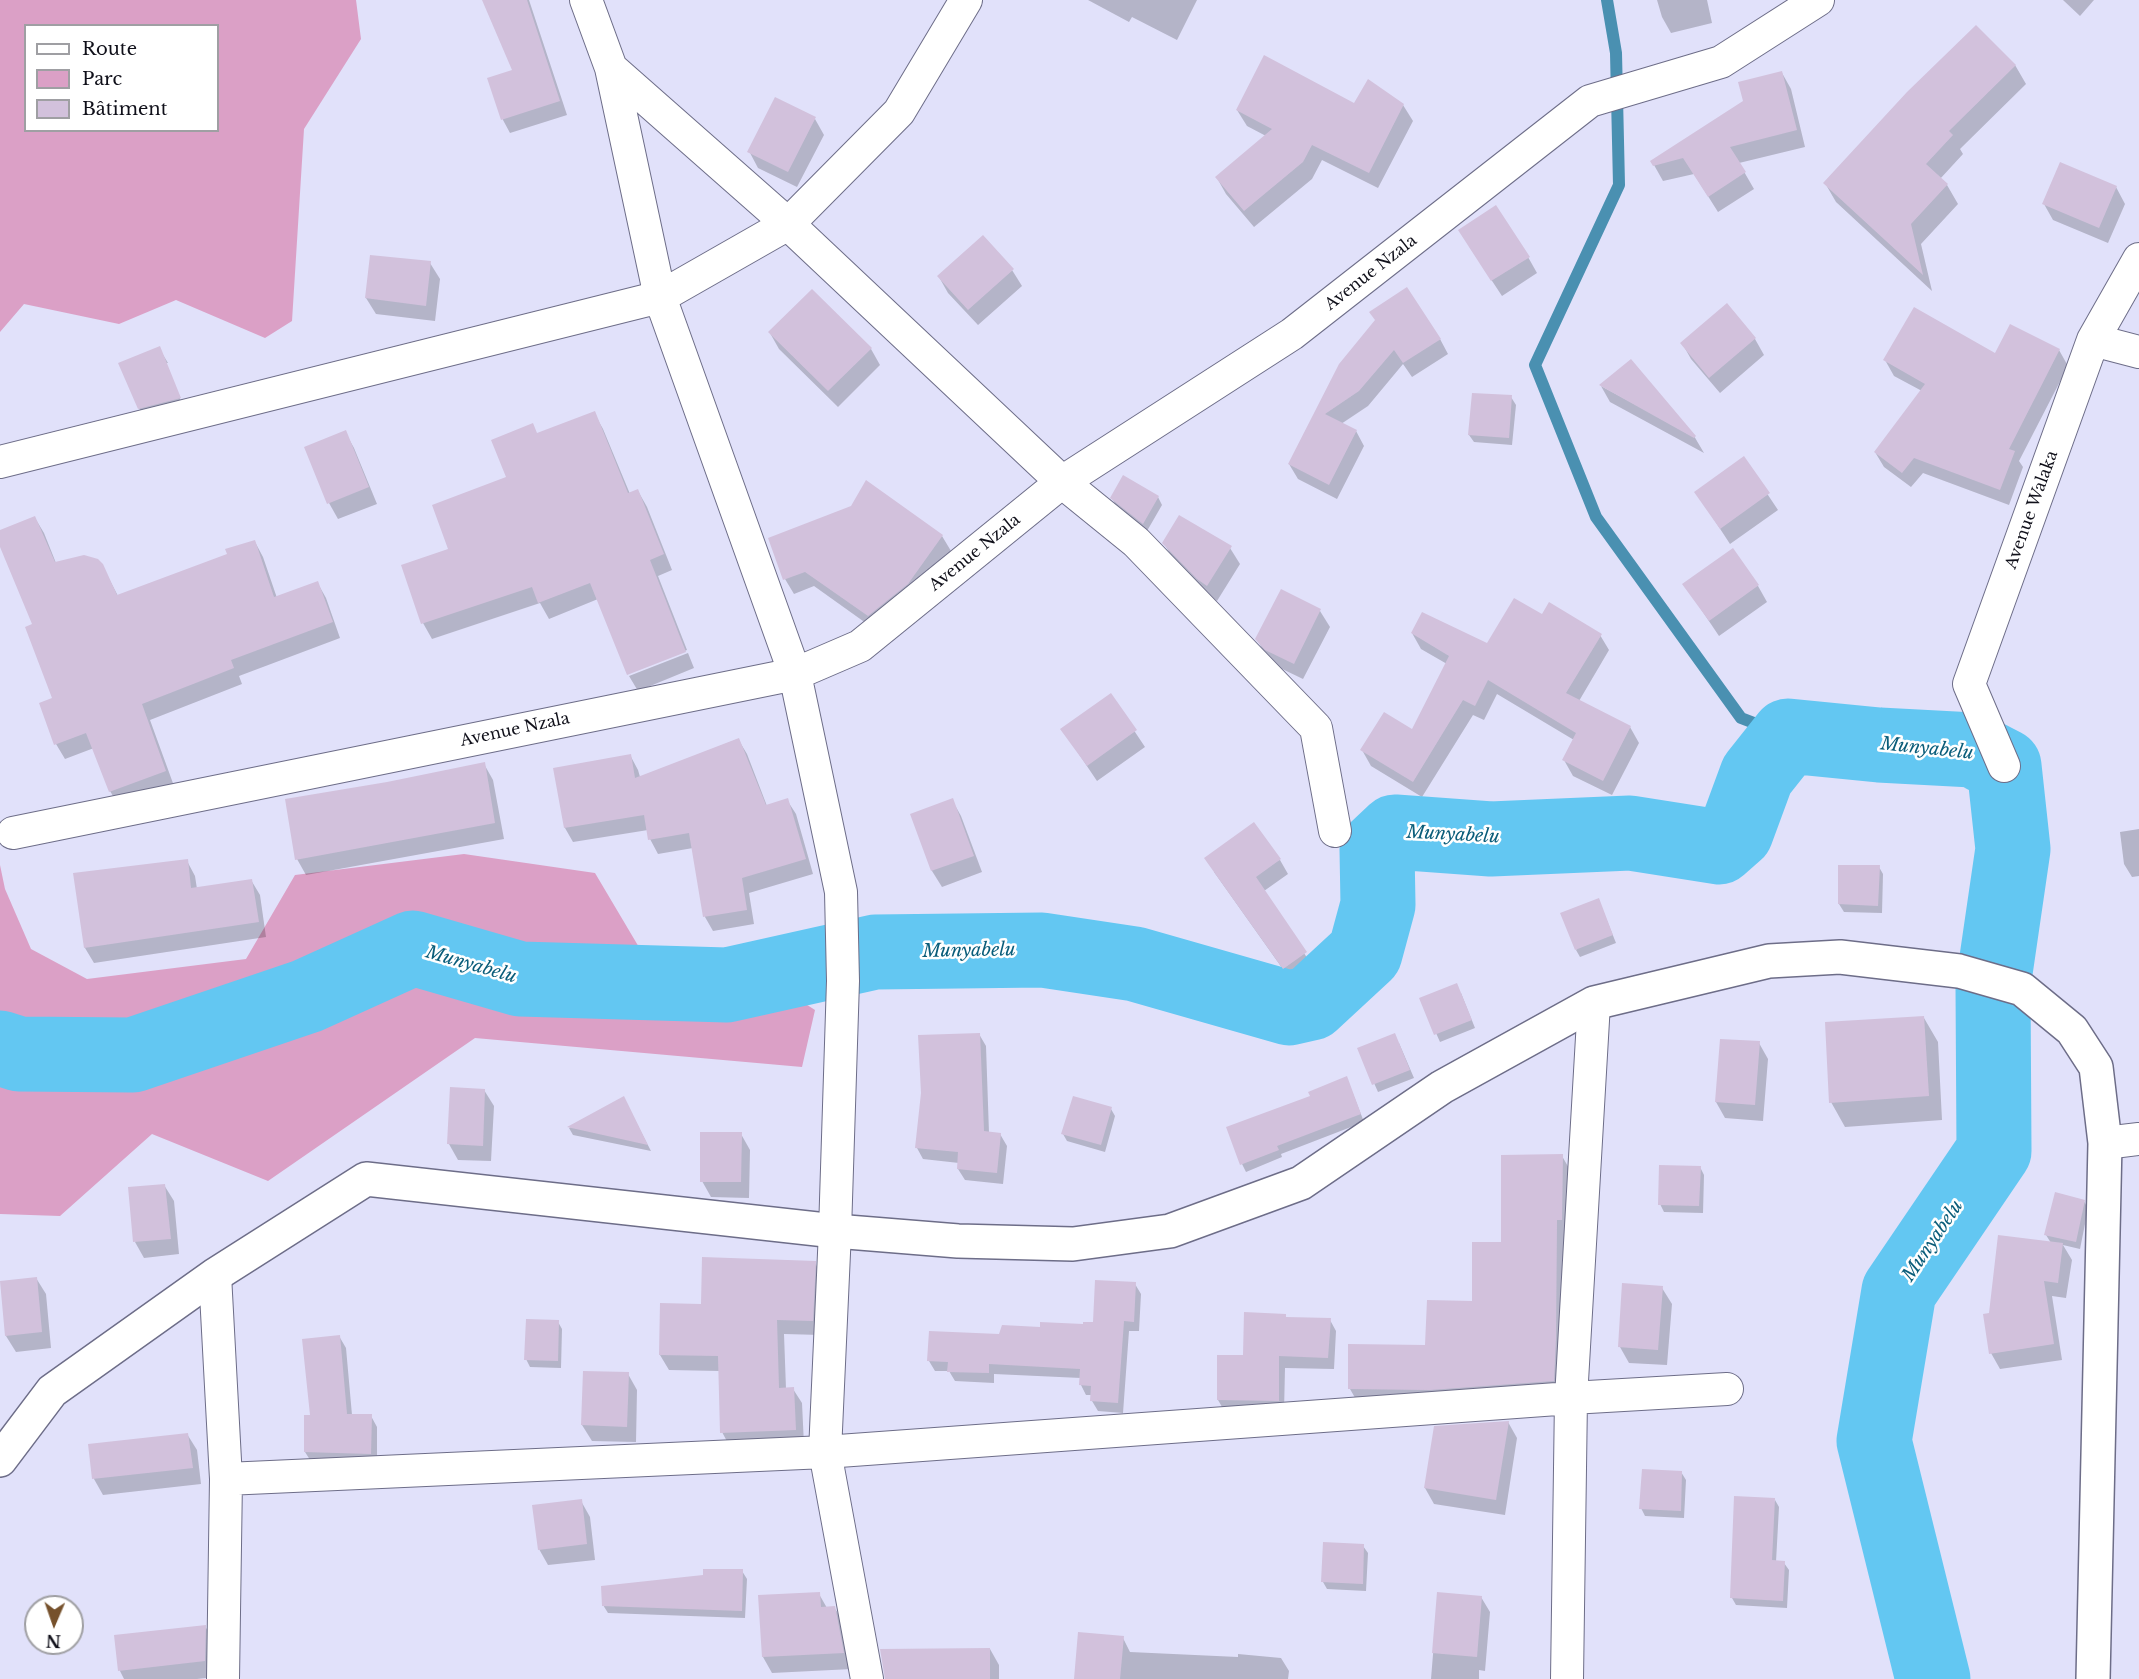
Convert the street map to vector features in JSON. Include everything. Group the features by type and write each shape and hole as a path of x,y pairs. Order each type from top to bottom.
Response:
{"street":[{"path":"586,0 611,68 660,297 795,674 841,892 843,981 825,1452 867,1679"},
{"path":"0,462 660,297 788,224 899,112 966,0"},
{"name":"Avenue Nzala","path":"13,832 795,674 860,646 1062,482 1292,334 1590,101 1721,62 1818,0"},
{"path":"611,68 788,224 1062,482 1136,542 1316,728 1335,831"},
{"name":"Avenue Walaka","path":"2004,766 1969,684 2093,340 2139,259"},
{"path":"2093,340 2139,352"},
{"path":"0,1460 52,1391 215,1275 366,1179 835,1231 957,1241 1073,1244 1170,1231 1301,1183 1442,1087 1594,1003 1769,960 1840,957 1959,971 2022,988 2072,1030 2096,1067 2105,1143 2093,1679"},
{"path":"1567,1679 1571,1398 1594,1003"},
{"path":"2105,1143 2139,1139"},
{"path":"215,1275 226,1479 223,1679"},
{"path":"226,1479 825,1452 1571,1398 1727,1389"}],"green space":[{"path":"0,0 356,0 361,39 304,129 292,321 265,338 176,300 119,324 24,304 0,332"},
{"path":"464,854 595,873 643,954 748,967 815,1010 802,1067 475,1038 268,1181 152,1134 60,1216 0,1214 0,865 5,889 31,949 87,979 246,959 295,875"}],"building":[{"path":"482,0 527,0 560,101 501,120 487,78 512,70"},
{"path":"1976,25 2016,65 1949,131 1953,135 1926,164 1948,184 1911,224 1923,275 1823,183 1907,92"},
{"path":"1264,55 1354,103 1368,79 1404,104 1369,173 1312,145 1303,162 1244,211 1215,177 1272,129 1236,110"},
{"path":"1782,71 1797,130 1730,147 1746,172 1708,197 1683,158 1653,166 1650,161 1743,101 1738,82"},
{"path":"775,97 816,117 788,172 747,152"},
{"path":"2060,162 2117,186 2099,228 2042,204"},
{"path":"1496,205 1530,257 1491,281 1458,230"},
{"path":"983,235 1014,269 968,310 937,276"},
{"path":"370,255 431,261 426,306 365,298"},
{"path":"1407,287 1441,339 1403,363 1394,350 1359,391 1325,414 1357,430 1329,485 1288,464 1339,364 1375,320 1369,312"},
{"path":"812,289 872,348 828,391 768,332"},
{"path":"1727,303 1756,338 1709,378 1680,343"},
{"path":"1914,307 1995,353 2010,324 2060,349 2009,449 2015,451 2000,490 1914,458 1902,473 1874,452 1925,384 1883,360"},
{"path":"160,346 181,398 138,409 118,363"},
{"path":"1631,359 1696,436 1694,438 1599,385"},
{"path":"1472,393 1512,395 1509,438 1468,435"},
{"path":"595,411 628,493 638,489 664,554 650,560 686,652 627,675 590,583 538,603 532,587 421,624 401,565 448,549 432,505 506,477 491,440 533,423 537,433"},
{"path":"346,430 369,487 327,504 304,447"},
{"path":"1744,456 1770,493 1720,529 1694,492"},
{"path":"1123,475 1159,496 1143,524 1110,498"},
{"path":"866,480 943,535 908,584 868,616 805,572 783,580 768,538 851,506"},
{"path":"1179,515 1232,546 1207,586 1197,579 1162,543"},
{"path":"35,516 55,562 84,555 98,559 103,564 117,595 227,554 225,549 255,540 274,597 318,581 333,622 231,660 234,668 142,704 166,771 109,792 86,733 54,745 39,703 52,698 25,627 32,624 0,547 0,530"},
{"path":"1733,548 1759,585 1709,621 1682,584"},
{"path":"1281,589 1321,609 1294,664 1265,650 1255,639"},
{"path":"1514,598 1542,614 1549,602 1602,634 1566,693 1631,726 1603,781 1562,760 1576,733 1488,680 1475,706 1463,700 1413,782 1360,750 1384,712 1412,729 1449,656 1411,633 1422,612 1487,643"},
{"path":"1111,693 1137,730 1087,766 1060,729"},
{"path":"739,738 766,805 788,798 806,859 742,878 747,910 703,917 689,833 648,840 644,815 564,828 553,768 631,754 635,778"},
{"path":"485,762 495,823 295,860 285,799 387,782"},
{"path":"953,798 974,856 931,871 910,814"},
{"path":"1254,822 1281,859 1256,877 1307,952 1283,969 1204,858"},
{"path":"188,859 191,888 252,879 259,922 84,948 73,873"},
{"path":"1838,865 1880,865 1878,906 1838,904"},
{"path":"1599,898 1613,935 1575,950 1560,913"},
{"path":"1457,983 1472,1020 1434,1035 1419,998"},
{"path":"1924,1016 1929,1096 1829,1103 1825,1022"},
{"path":"980,1033 984,1131 1001,1133 997,1173 957,1169 958,1152 915,1148 921,1093 918,1035"},
{"path":"1395,1033 1410,1070 1372,1085 1357,1048"},
{"path":"1720,1039 1760,1041 1755,1105 1715,1102"},
{"path":"1347,1076 1361,1114 1277,1146 1279,1150 1240,1165 1226,1127 1310,1096 1308,1092"},
{"path":"450,1087 485,1089 483,1146 447,1144"},
{"path":"624,1096 648,1145 567,1127"},
{"path":"1073,1096 1112,1107 1101,1145 1061,1134"},
{"path":"700,1132 742,1132 741,1182 700,1182"},
{"path":"1563,1154 1562,1220 1557,1220 1554,1381 1430,1390 1348,1389 1348,1344 1425,1345 1427,1300 1472,1301 1472,1242 1501,1242 1501,1155"},
{"path":"1659,1165 1701,1166 1699,1206 1658,1205"},
{"path":"165,1184 171,1239 133,1242 128,1187"},
{"path":"2055,1192 2085,1200 2076,1242 2044,1235"},
{"path":"1998,1235 2063,1243 2058,1283 2044,1281 2054,1344 1989,1354 1983,1314 1989,1313"},
{"path":"702,1257 816,1261 813,1321 777,1320 779,1388 794,1387 796,1430 720,1433 718,1356 659,1355 660,1303 701,1304"},
{"path":"37,1277 42,1332 5,1336 0,1281"},
{"path":"1095,1280 1136,1282 1134,1322 1124,1321 1118,1403 1090,1401 1091,1386 1079,1385 1080,1369 989,1364 989,1373 947,1372 948,1362 927,1361 929,1331 999,1334 1002,1325 1040,1327 1040,1322 1083,1324 1083,1322 1093,1322"},
{"path":"1622,1283 1663,1286 1658,1350 1618,1347"},
{"path":"1244,1312 1286,1314 1286,1317 1331,1318 1328,1358 1279,1356 1279,1401 1217,1400 1217,1355 1243,1355"},
{"path":"526,1319 559,1320 558,1361 524,1360"},
{"path":"340,1335 347,1414 372,1414 371,1454 304,1452 304,1415 310,1415 302,1339"},
{"path":"583,1371 629,1372 627,1427 581,1425"},
{"path":"1509,1421 1496,1500 1424,1488 1434,1426"},
{"path":"188,1433 193,1468 92,1479 88,1444"},
{"path":"1642,1469 1682,1471 1681,1511 1639,1509"},
{"path":"1734,1496 1775,1498 1772,1560 1785,1561 1783,1601 1730,1598"},
{"path":"582,1499 587,1544 538,1550 532,1505"},
{"path":"1323,1542 1364,1544 1363,1584 1321,1582"},
{"path":"703,1569 743,1569 742,1611 602,1606 601,1586 703,1575"},
{"path":"820,1592 821,1607 835,1606 844,1653 762,1657 758,1595"},
{"path":"1437,1592 1482,1596 1477,1657 1432,1653"},
{"path":"206,1625 205,1661 118,1671 114,1635"},
{"path":"1078,1632 1124,1636 1120,1679 1074,1679"},
{"path":"990,1648 990,1679 885,1679 880,1649"}],"waterway":[{"path":"1607,0 1616,53 1619,185 1535,365 1596,517 1741,718 1788,736"},
{"name":"Munyabelu","path":"0,1048 19,1054 133,1055 307,996 413,948 520,979 727,985 875,952 1042,950 1135,964 1289,1008 1311,1003 1365,953 1378,905 1377,849 1395,832 1491,839 1630,833 1719,847 1736,832 1757,775 1788,736 1879,745 1973,750 2004,766 2013,849 1993,986 1994,1151 1899,1291 1874,1441 1933,1679"}]}
